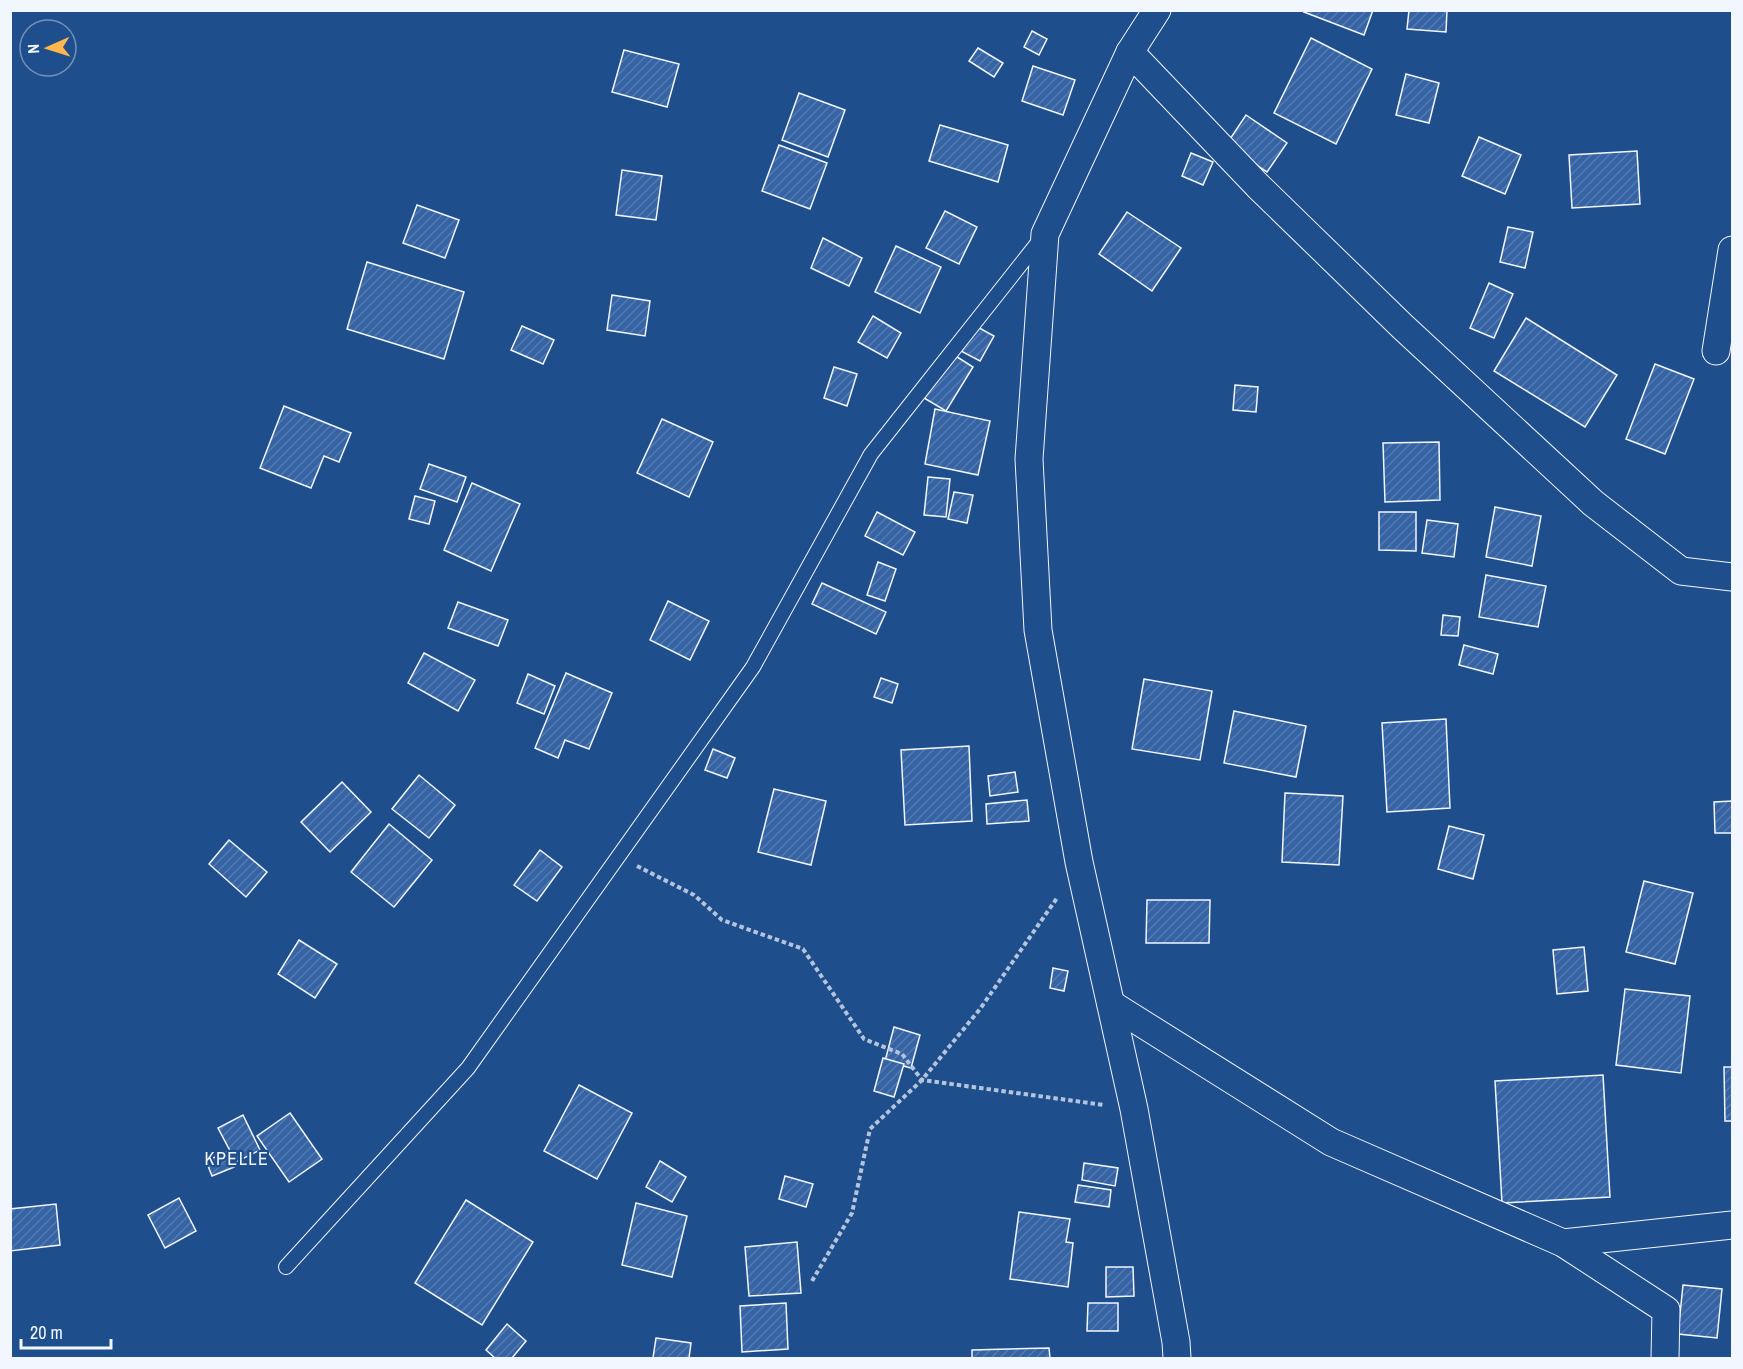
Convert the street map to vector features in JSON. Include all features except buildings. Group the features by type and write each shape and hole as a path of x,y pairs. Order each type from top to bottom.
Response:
{"street":[{"path":"1157,10 1130,52 1045,234 1029,459 1038,630 1079,862 1134,1109 1176,1342 1177,1359"},
{"path":"1130,52 1258,186 1377,302 1593,503 1681,571 1732,577"},
{"path":"1716,351 1732,250"},
{"path":"1111,1004 1331,1142 1563,1243 1666,1310 1665,1359"},
{"path":"1563,1243 1732,1225"}],"lane":[{"path":"286,1267 468,1068 753,667 871,454 1045,234"}],"path":[{"path":"618,856 694,895 722,920 803,949 864,1039 902,1054 922,1080 1134,1109"},
{"path":"812,1281 852,1213 870,1129 922,1080 980,1009 1075,873 1079,862"}],"district":[{"name":"KPELLE","path":"237,1158"}]}
